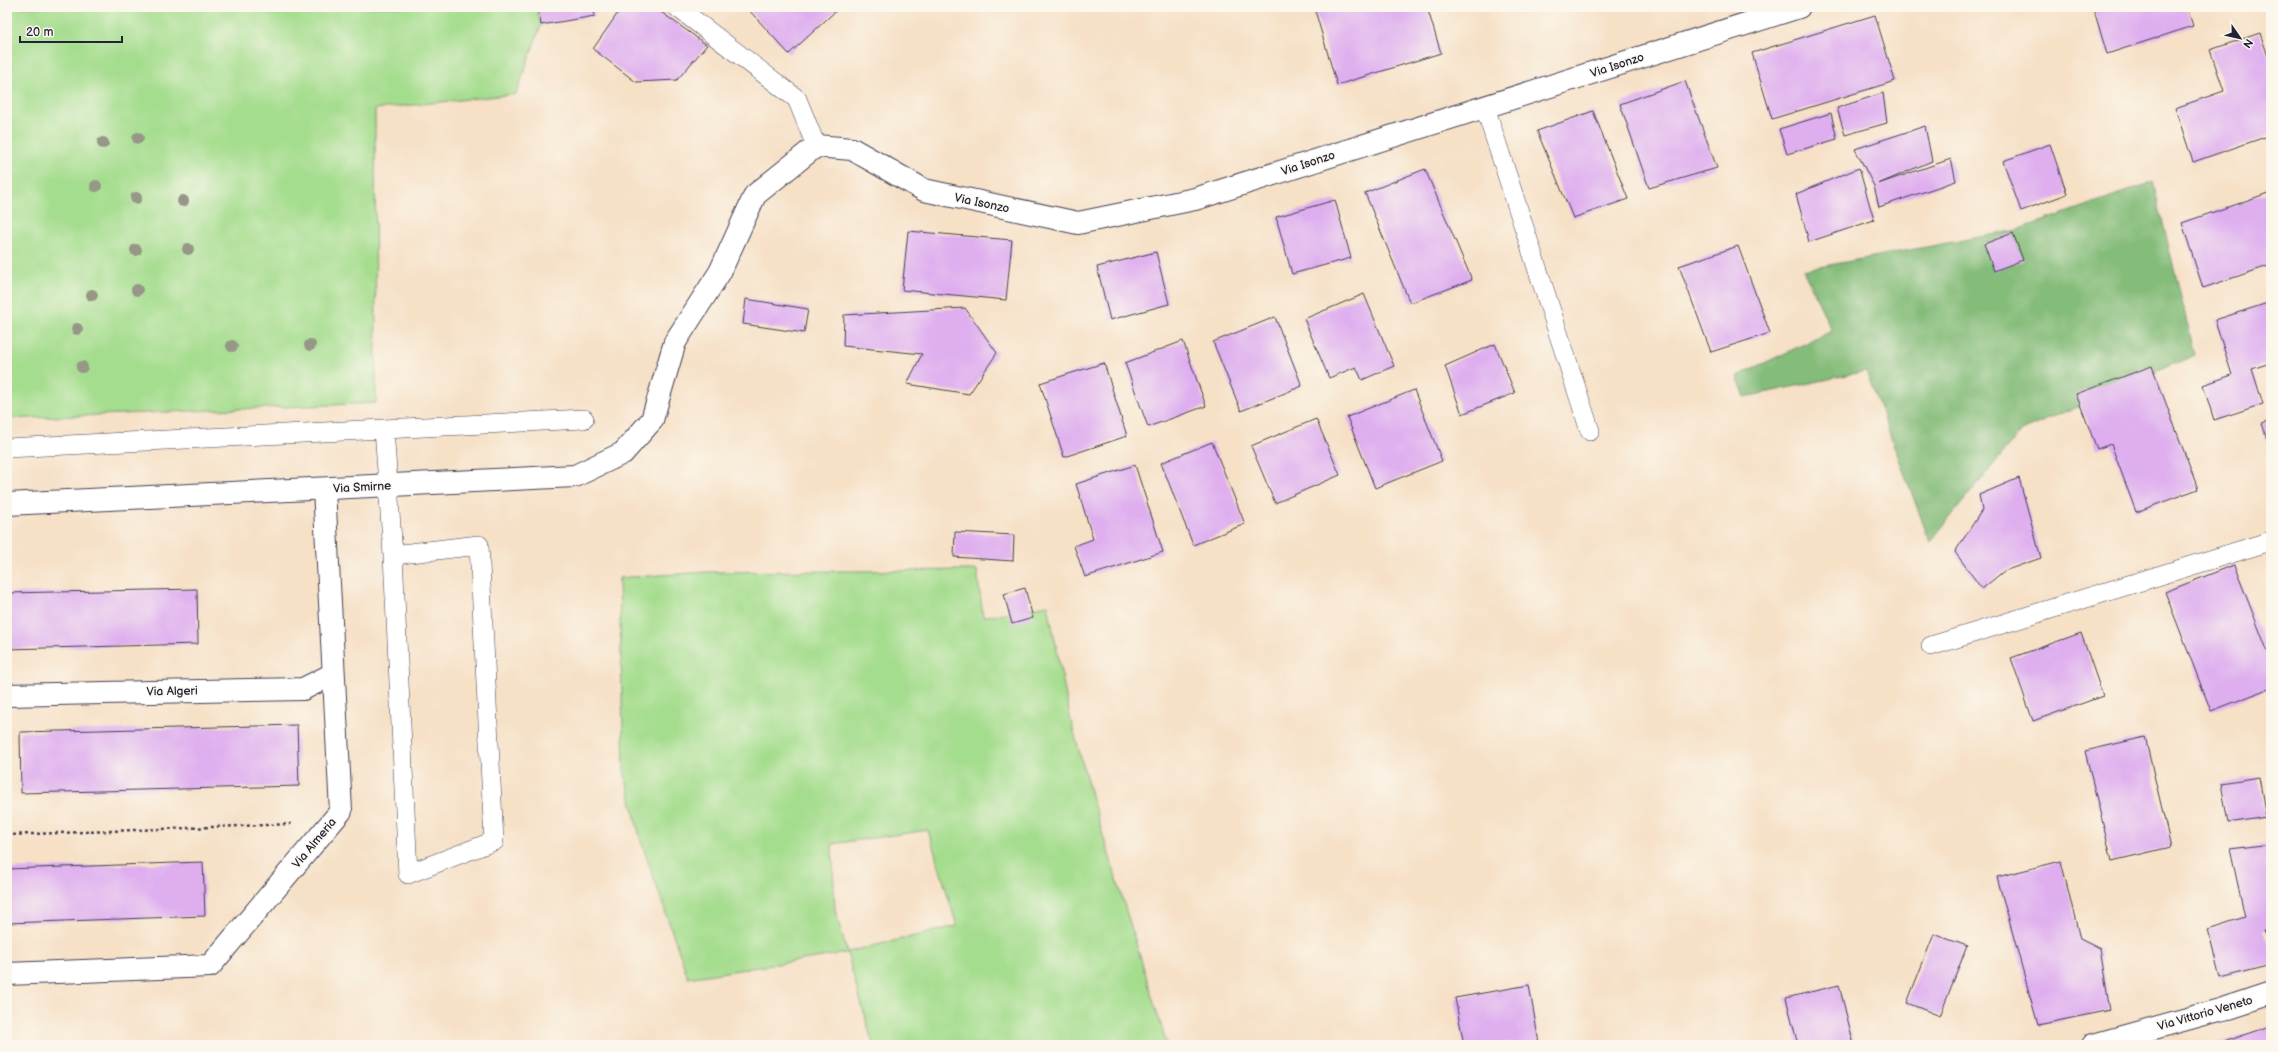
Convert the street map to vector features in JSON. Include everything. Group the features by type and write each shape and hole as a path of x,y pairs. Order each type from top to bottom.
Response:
{"street":[{"name":"Via Isonzo","path":"816,146 852,149 924,190 1078,223 1195,199 1799,7"},
{"name":"Via Smirne","path":"7,504 575,476 623,453 652,420 675,342 720,272 755,195 816,146"},
{"name":"Via Almeria","path":"7,974 210,966 341,811 324,489"},
{"name":"Via Algeri","path":"7,695 303,689 334,674"},
{"name":"Via Vittorio Veneto","path":"2093,1045 2223,1010 2271,993"}],"lane":[{"path":"677,7 797,99 816,146"},
{"path":"1485,107 1590,431"},
{"path":"7,448 584,419"},
{"path":"384,429 393,555 408,874 494,841 478,545 393,555"},
{"path":"1931,646 2271,541"}],"path":[{"path":"7,835 299,824 336,817"}],"green space":[{"path":"7,7 536,7 541,25 516,94 375,109 376,403 7,419"},
{"path":"2153,182 2195,355 2021,431 1930,542 1866,371 1745,397 1737,376 1832,331 1803,270 2017,230"},
{"path":"977,570 983,617 1048,605 1070,717 1092,799 1167,1045 873,1045 847,953 688,978 640,838 624,770 619,578 705,572","holes":["928,830 957,926 847,952 835,910 832,844"]}],"building":[{"path":"538,7 593,7 595,16 541,25"},
{"path":"622,7 654,7 707,45 677,80 636,82 593,49"},
{"path":"746,7 840,7 789,54"},
{"path":"1314,7 1427,7 1441,53 1337,85"},
{"path":"2093,7 2187,7 2193,26 2107,54"},
{"path":"1875,15 1895,81 1772,119 1752,53"},
{"path":"2260,33 2271,65 2271,135 2193,162 2175,108 2224,91 2210,50"},
{"path":"1685,81 1717,168 1649,188 1620,104"},
{"path":"1883,93 1887,123 1845,135 1837,108"},
{"path":"1593,111 1628,199 1573,218 1537,131"},
{"path":"1831,113 1837,139 1787,154 1779,129"},
{"path":"1925,126 1932,161 1878,184 1951,159 1956,181 1879,207 1874,186 1855,149"},
{"path":"2050,144 2067,194 2021,211 2003,161"},
{"path":"1859,168 1874,220 1809,242 1796,194"},
{"path":"1425,169 1472,280 1410,303 1365,193"},
{"path":"2271,192 2271,265 2203,288 2182,223"},
{"path":"1335,200 1351,258 1292,274 1276,217"},
{"path":"908,231 1012,240 1006,300 902,290"},
{"path":"2013,233 2023,260 1994,271 1984,244"},
{"path":"1738,246 1770,333 1711,352 1679,266"},
{"path":"1156,252 1169,304 1110,320 1097,267"},
{"path":"1364,294 1394,366 1362,380 1356,367 1329,378 1304,319"},
{"path":"746,299 808,309 804,333 743,324"},
{"path":"2271,302 2271,353 2268,354 2270,363 2252,369 2263,404 2214,420 2203,385 2232,375 2215,320"},
{"path":"965,308 997,353 969,394 907,384 922,354 843,346 844,315"},
{"path":"1275,317 1302,386 1241,411 1213,342"},
{"path":"1183,341 1206,406 1148,427 1125,363"},
{"path":"1495,344 1515,393 1462,414 1445,366"},
{"path":"1104,363 1127,436 1064,457 1040,383"},
{"path":"2152,366 2198,489 2136,512 2111,444 2097,449 2076,394"},
{"path":"1414,390 1442,461 1375,488 1347,417"},
{"path":"1316,419 1340,475 1275,503 1251,446"},
{"path":"2271,421 2271,449 2261,424"},
{"path":"1212,442 1245,524 1193,545 1161,463"},
{"path":"1135,465 1163,552 1085,577 1074,546 1093,539 1076,484"},
{"path":"2019,478 2041,558 2004,571 1982,589 1955,552 1982,510 1979,495"},
{"path":"955,532 1014,535 1013,561 954,557"},
{"path":"2234,565 2271,660 2271,688 2211,711 2165,592"},
{"path":"1025,588 1033,618 1012,624 1004,594"},
{"path":"197,589 198,644 7,649 7,593"},
{"path":"2081,633 2103,696 2033,721 2011,658"},
{"path":"297,725 299,786 21,793 20,732"},
{"path":"2145,737 2171,847 2112,861 2085,751"},
{"path":"2259,777 2266,817 2228,823 2221,783"},
{"path":"2271,844 2271,930 2263,930 2271,947 2271,965 2220,978 2208,929 2245,917 2230,849"},
{"path":"2061,861 2080,939 2100,949 2110,1010 2038,1025 1997,877"},
{"path":"203,862 205,916 7,923 7,869"},
{"path":"1934,934 1967,946 1940,1016 1907,1003"},
{"path":"1529,985 1539,1043 1464,1045 1455,998"},
{"path":"1839,985 1854,1045 1798,1045 1786,998"},
{"path":"2271,1026 2271,1045 2215,1045"}]}
